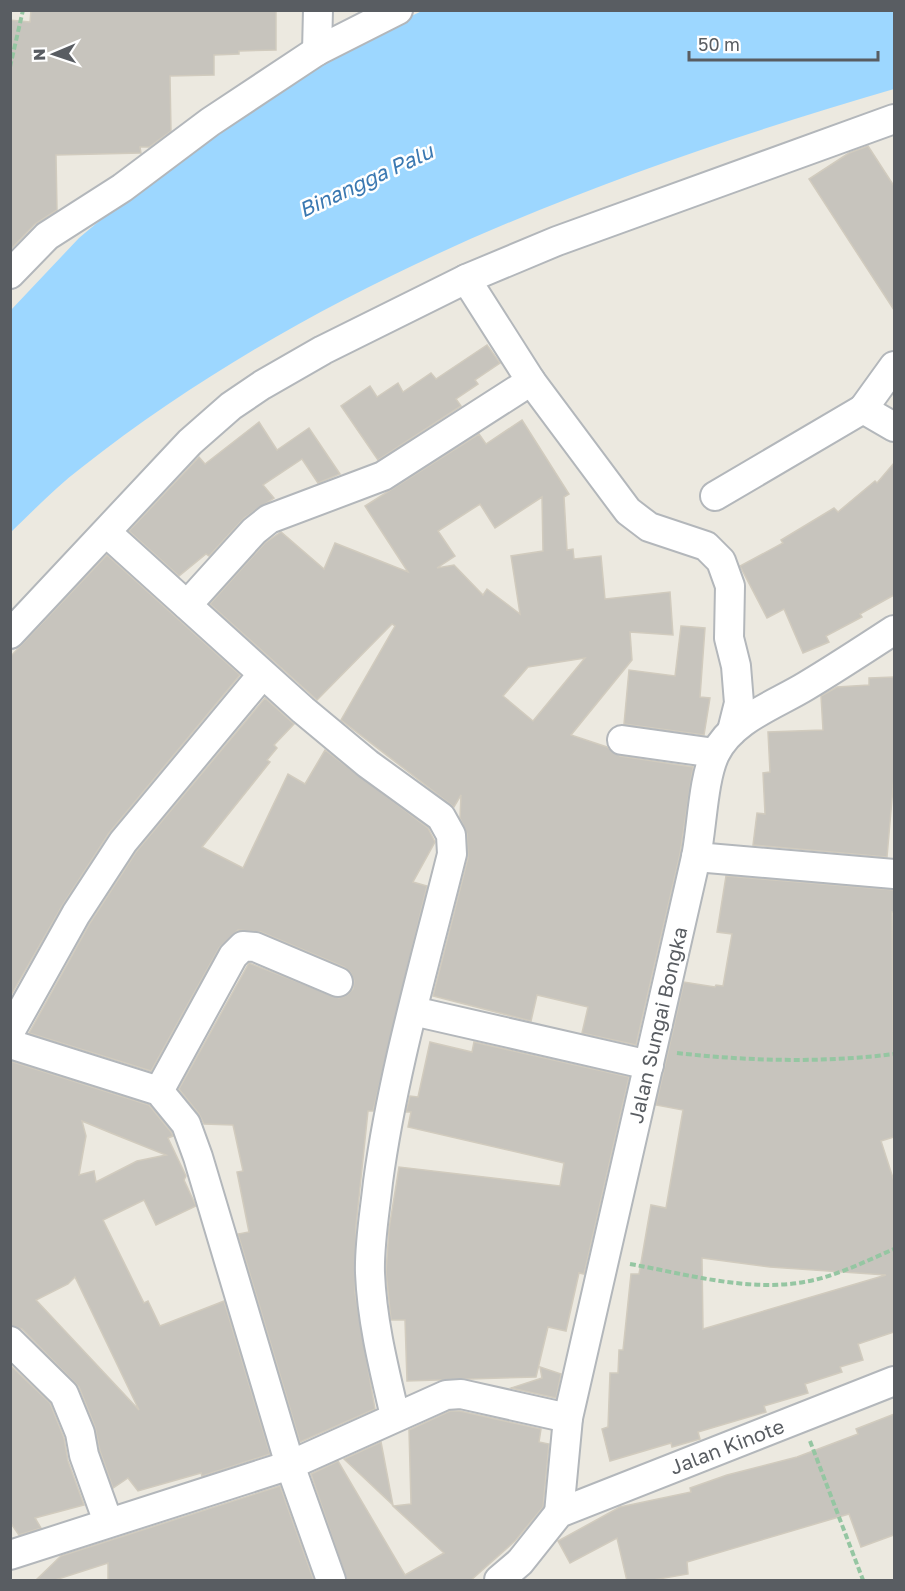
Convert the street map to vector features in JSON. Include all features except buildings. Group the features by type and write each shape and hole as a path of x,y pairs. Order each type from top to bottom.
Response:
{"street":[{"path":"317,51 318,10"},
{"path":"10,274 47,236 317,51 398,10"},
{"path":"10,634 190,442 231,406 323,350 466,279 676,197 894,119"},
{"name":"Jalan Sungai Bongka","path":"466,279 531,381 628,512 649,527 706,546 721,561 730,586 729,638 736,666 739,703 708,778 696,857 568,1418 559,1512"},
{"path":"715,496 863,409 894,366"},
{"path":"187,605 248,538 269,519 383,476 531,381"},
{"path":"863,409 894,427"},
{"path":"107,533 262,675 368,764 441,817 451,835 452,854 384,1136 370,1271 380,1355 395,1416"},
{"path":"622,740 724,742 750,717 802,688 894,630"},
{"path":"10,1032 76,914 123,842 262,675"},
{"path":"696,857 894,874"},
{"path":"159,1091 233,956 243,946 255,947 338,982"},
{"path":"413,1011 650,1058"},
{"path":"10,1044 159,1091 186,1125 198,1157 290,1465 331,1581"},
{"path":"10,1341 64,1394 80,1433 84,1455 108,1522"},
{"name":"Jalan Kinote","path":"559,1512 894,1381"},
{"path":"10,1555 290,1465 446,1395 461,1394 568,1418"},
{"path":"499,1581 520,1562 559,1512"}],"path":[{"path":"10,67 23,10"},
{"path":"650,1058 860,1059 894,1054"},
{"path":"604,1259 734,1283 784,1284 805,1282 846,1269 894,1249"},
{"path":"801,1418 863,1581"}],"water":[{"name":"Binangga Palu","path":"422,11 894,11 894,89 679,157 573,197 469,240 367,288 268,342 172,401 72,475 11,532 11,310 79,238 104,217 316,60"}]}
